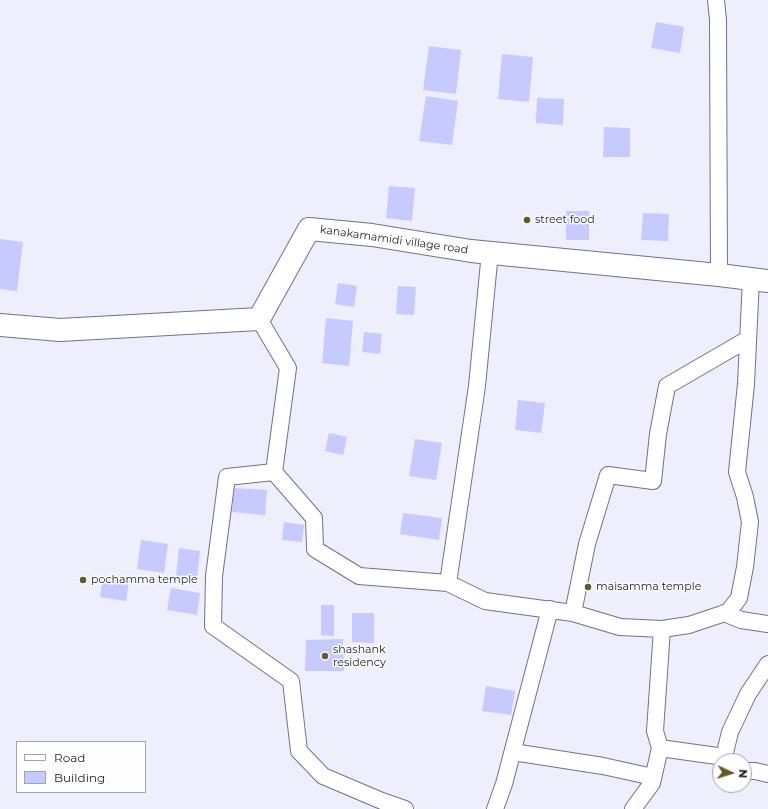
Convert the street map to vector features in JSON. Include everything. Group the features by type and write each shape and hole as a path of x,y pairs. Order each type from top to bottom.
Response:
{"street":[{"path":"716,0 718,20 719,275"},
{"name":"kanakamamidi village road","path":"259,319 309,228 372,235 471,251 760,280"},
{"path":"448,583 477,386 490,252"},
{"path":"0,325 60,330 259,319 288,368 274,472 314,518 315,549 359,576 448,583 485,601 573,613 620,627 662,629 689,625 728,612 739,598 745,567 750,522 745,497 737,472 746,384 748,340 760,280"},
{"path":"573,613 587,544 608,475 653,481 658,434 667,386 748,340"},
{"path":"274,472 227,477 214,576 213,626 291,681 299,751 323,776 405,809"},
{"path":"495,809 513,752 550,609"},
{"path":"724,613 741,620 768,624"},
{"path":"633,809 652,783 660,748 655,732 662,629"},
{"path":"725,753 730,732 748,694 768,664"},
{"path":"660,748 712,757"},
{"path":"513,752 603,766 653,777"},
{"path":"752,771 768,774"}],"building":[{"path":"656,22 684,27 680,53 651,48"},
{"path":"429,46 461,50 456,94 423,90"},
{"path":"502,54 533,57 529,102 498,99"},
{"path":"426,96 458,101 452,145 419,141"},
{"path":"537,98 564,99 563,125 536,123"},
{"path":"604,127 630,128 630,157 603,157"},
{"path":"389,186 415,188 412,221 386,218"},
{"path":"566,211 589,211 589,240 566,240"},
{"path":"643,213 669,214 668,241 641,240"},
{"path":"0,239 23,242 17,291 0,289"},
{"path":"338,283 357,286 354,307 335,304"},
{"path":"398,286 416,287 414,315 396,314"},
{"path":"326,318 353,321 349,366 322,363"},
{"path":"364,332 382,334 380,354 362,352"},
{"path":"518,400 545,403 541,433 515,430"},
{"path":"329,433 347,437 343,455 325,451"},
{"path":"415,439 442,443 436,480 409,476"},
{"path":"234,488 267,490 265,515 232,512"},
{"path":"403,513 442,518 439,540 400,534"},
{"path":"284,522 304,525 302,542 282,540"},
{"path":"141,540 168,544 164,573 137,569"},
{"path":"179,548 200,551 197,578 176,576"},
{"path":"103,576 129,580 126,601 100,597"},
{"path":"171,588 200,593 197,615 167,610"},
{"path":"321,605 334,605 334,636 321,635"},
{"path":"352,613 374,613 374,643 352,642"},
{"name":"shashank residency","path":"343,639 344,671 305,671 306,640"},
{"path":"486,686 515,691 511,715 482,711"}],"place":[{"name":"street food","path":"527,220"},
{"name":"pochamma temple","path":"83,580"},
{"name":"maisamma temple","path":"588,587"},
{"name":"shashank residency","path":"325,656"}]}
